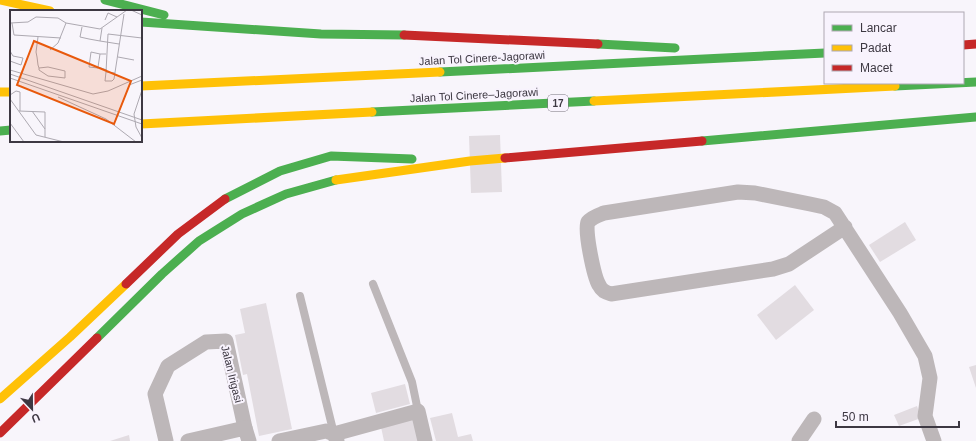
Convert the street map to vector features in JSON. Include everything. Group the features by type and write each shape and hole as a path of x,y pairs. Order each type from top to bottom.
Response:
{"highway":[{"path":"0,0 45,10"},
{"path":"105,0 209,26"},
{"path":"142,22 321,34 445,36 798,55"},
{"path":"964,45 976,44"},
{"name":"Jalan Tol Cinere-Jagorawi","path":"142,86 824,54"},
{"name":"Jalan Tol Cinere–Jagorawi","path":"964,83 976,82"},
{"name":"Jalan Tol Cinere–Jagorawi","path":"142,124 936,84"},
{"path":"0,433 162,274 199,241 242,214 286,194 336,180 470,161 976,117"},
{"path":"0,131 10,130"},
{"path":"0,399 70,336 178,234 230,196 273,174 331,156 470,161"}],"street":[{"path":"845,227 789,264 773,269 611,294 603,291 598,284 586,233 588,222 594,217 604,213 738,192 755,193 824,208 835,213 845,227 860,255 900,313 925,356 930,378 925,416 934,441"},
{"name":"Jalan Irigasi","path":"166,441 155,394 168,366 206,342 226,342 247,435"},
{"path":"278,441 326,431 336,437 418,411 425,441"},
{"path":"799,441 814,419"},
{"path":"188,441 247,435"}],"lane":[{"path":"374,284 412,382 418,411"},
{"path":"300,296 336,437"}],"building":[{"path":"500,135 502,192 471,193 469,136"},
{"path":"905,222 916,240 880,262 869,245"},
{"path":"795,285 814,310 776,340 757,315"},
{"path":"266,303 292,429 259,436 247,374 243,375 235,335 245,333 240,309"},
{"path":"976,365 976,388 969,367"},
{"path":"405,384 410,404 376,413 371,393"},
{"path":"917,406 921,418 899,426 894,415"},
{"path":"452,413 458,437 471,434 473,441 436,441 430,418"},
{"path":"414,418 420,441 384,441 381,427"},
{"path":"129,435 130,441 110,441"}],"traffic: fast":[{"path":"105,0 164,15"},
{"path":"142,22 321,34 404,35"},
{"path":"598,44 675,48"},
{"path":"440,72 824,53"},
{"path":"964,83 976,82"},
{"path":"895,86 936,84"},
{"path":"372,112 594,101"},
{"path":"702,141 976,117"},
{"path":"0,131 10,130"},
{"path":"225,199 280,171 331,156 412,159"},
{"path":"97,338 162,274 199,241 242,214 286,194 336,180"}],"traffic: slow":[{"path":"0,0 45,10"},
{"path":"142,86 440,72"},
{"path":"594,101 895,86"},
{"path":"0,92 10,92"},
{"path":"142,124 372,112"},
{"path":"336,180 470,161 505,158"},
{"path":"0,399 70,337 126,284"}],"traffic: jam":[{"path":"404,35 598,44"},
{"path":"964,45 976,44"},
{"path":"505,158 702,141"},
{"path":"126,284 178,234 225,199"},
{"path":"0,433 97,338"}]}
